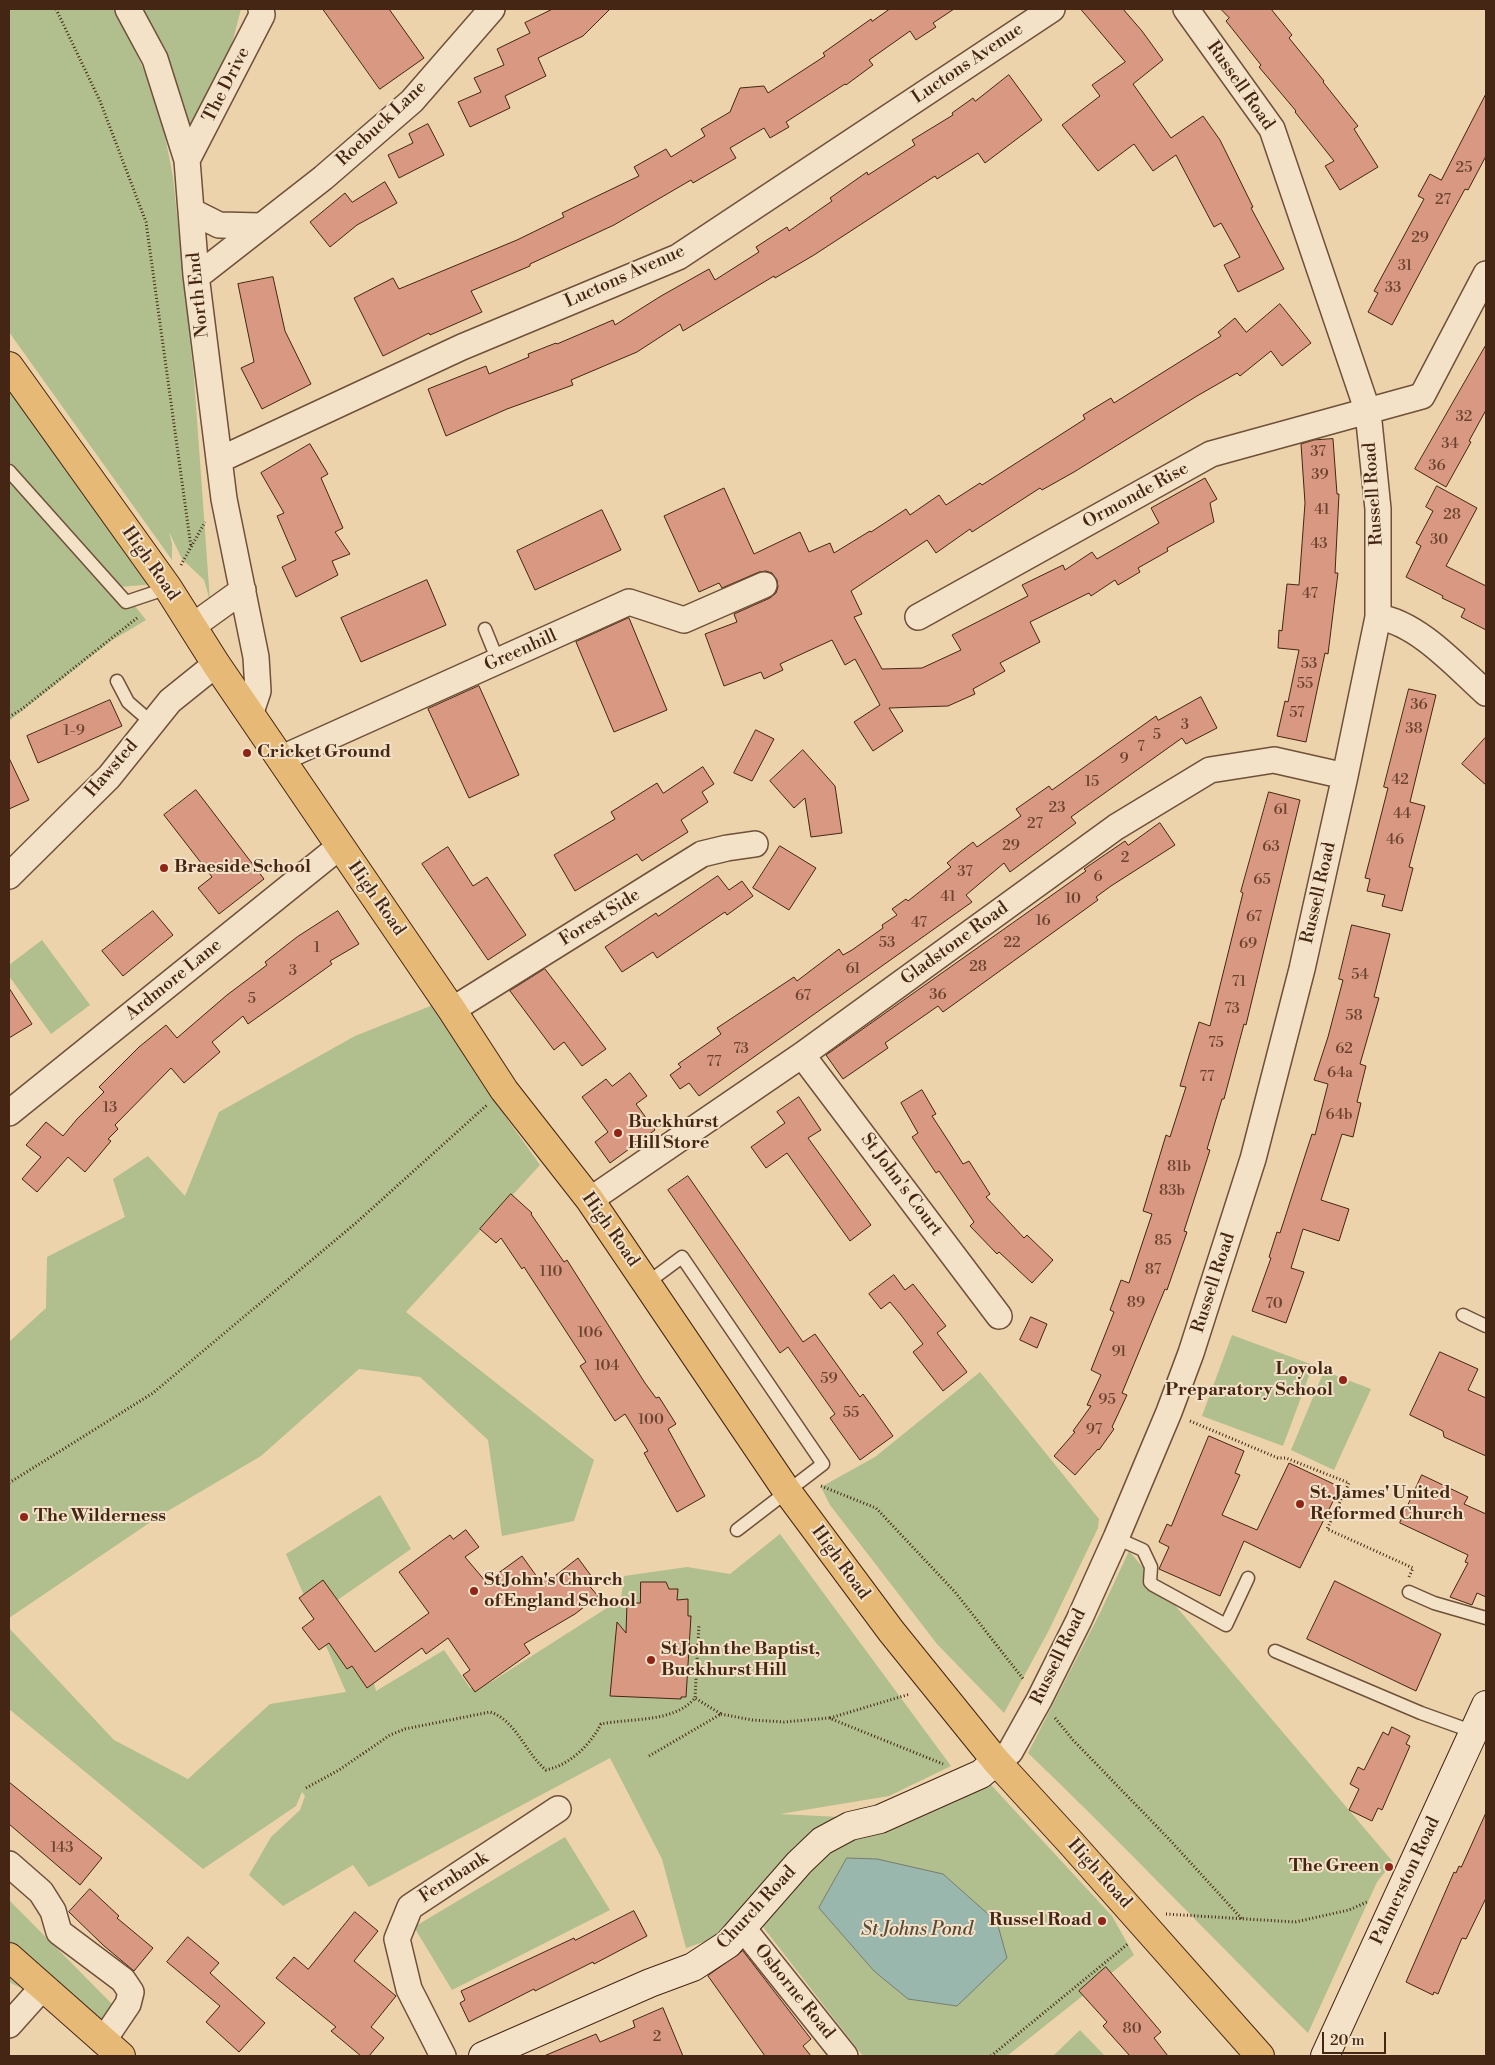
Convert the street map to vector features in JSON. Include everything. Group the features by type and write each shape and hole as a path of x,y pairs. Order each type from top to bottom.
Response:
{"main road":[{"name":"High Road","path":"9,366 174,578 193,626 216,664 339,847 452,1010 504,1090 590,1200 787,1491 891,1632 996,1762 1140,1920 1260,2056"},
{"path":"9,1958 112,2048"}],"street":[{"name":"North End","path":"128,9 155,59 187,160 196,275 224,499 256,657 258,691 253,706 248,709"},
{"name":"The Drive","path":"187,160 262,15 261,9"},
{"name":"Roebuck Lane","path":"196,275 204,271 323,178 412,100 492,9"},
{"name":"Luctons Avenue","path":"219,460 462,347 678,257 1052,9"},
{"name":"Russell Road","path":"996,1762 1010,1752 1039,1700 1116,1538 1169,1412 1191,1353 1253,1159 1302,969 1346,776 1378,617 1378,509 1368,412 1272,129 1186,9"},
{"path":"191,211 219,225 260,226"},
{"name":"Ormonde Rise","path":"918,617 1211,454 1422,396 1486,274"},
{"name":"Greenhill","path":"280,759 629,602 684,620 764,585"},
{"path":"193,626 243,590"},
{"path":"1378,617 1390,619 1416,631 1486,693"},
{"name":"Hawsted","path":"9,876 109,777 170,701 216,664"},
{"name":"Gladstone Road","path":"590,1200 802,1055 1116,827 1210,770 1274,760 1346,776"},
{"name":"Forest Side","path":"452,1010 702,854 755,844"},
{"name":"Ardmore Lane","path":"14,1102 339,847"},
{"name":"St John's Court","path":"802,1055 999,1316"},
{"name":"Palmerston Road","path":"1324,2056 1486,1705"},
{"name":"Church Road","path":"486,2056 650,1983 693,1967 728,1944 799,1863 822,1841 850,1826 880,1819 981,1774 996,1762"},
{"name":"Fernbank","path":"443,2056 409,1989 397,1939 410,1907 558,1809"},
{"path":"9,1864 41,1892 53,1911 59,1932 123,1980 131,1992 112,2048"},
{"name":"Osborne Road","path":"742,1927 845,2056"},
{"path":"9,2025 42,1987"}],"lane":[{"path":"9,471 126,602 174,578"},
{"path":"485,628 498,661"},
{"path":"117,681 128,702 152,723"},
{"path":"646,1283 682,1257 823,1464 737,1530"},
{"path":"1463,1315 1486,1326"},
{"path":"1116,1538 1143,1550 1149,1560 1151,1567 1150,1582 1153,1585 1226,1625 1248,1578"},
{"path":"1412,1588 1434,1603 1486,1618"},
{"path":"1275,1651 1421,1713 1474,1732"}],"path":[{"path":"56,9 100,101 146,222 191,547"},
{"path":"174,578 210,514"},
{"path":"9,716 22,709 143,613"},
{"path":"9,1484 153,1393 357,1222 504,1090"},
{"path":"1169,1412 1278,1458 1286,1458 1348,1483 1328,1529 1413,1568 1407,1580 1412,1588"},
{"path":"306,1788 339,1770 390,1735 405,1729 490,1712 498,1714 514,1730 536,1762 546,1770 553,1768 584,1750 594,1737 600,1724 671,1715 690,1704 695,1698 699,1624"},
{"path":"695,1698 721,1714 752,1720 784,1722 829,1718 905,1696 931,1682"},
{"path":"649,1756 721,1714"},
{"path":"829,1718 945,1764"},
{"path":"991,2056 1140,1920 1296,1922 1349,1910 1404,1885"}],"green space":[{"path":"9,9 115,9 158,100 173,177 194,378 210,601 204,580 182,559 169,532 172,544 172,560 9,332"},
{"path":"142,9 241,9 228,59 194,124 186,123 179,103 166,49"},
{"path":"9,380 155,584 120,587 146,620 111,641 9,721"},
{"path":"42,940 90,1005 51,1034 9,976 9,965"},
{"path":"433,1005 483,1085 540,1165 406,1312 594,1460 574,1521 502,1536 488,1440 420,1377 359,1369 261,1456 161,1515 9,1618 9,1342 46,1308 47,1257 125,1217 113,1179 148,1156 185,1196 219,1112 355,1036"},
{"path":"1232,1335 1313,1365 1283,1446 1202,1416"},
{"path":"1324,1371 1371,1389 1334,1470 1291,1450"},
{"path":"980,1372 1099,1519 1098,1528 1049,1630 1004,1713 937,1644 830,1505 821,1487 875,1457"},
{"path":"380,1495 411,1549 336,1601 371,1671 376,1691 444,1650 470,1688 491,1682 621,1599 624,1576 687,1567 730,1574 780,1534 951,1766 889,1796 780,1814 880,1819 981,1774 1112,1916 1134,1955 1007,2056 863,2056 760,1923 686,1948 662,1859 610,1758 369,1887 353,1865 283,1906 249,1875 271,1837 300,1810 305,1796 302,1792 296,1806 203,1869 9,1709 9,1628 114,1740 188,1779 270,1704 346,1692 286,1554"},
{"path":"1129,1551 1393,1862 1377,1882 1308,2033 1028,1753 1100,1613"},
{"path":"565,1837 610,1910 452,1990 414,1927"},
{"path":"9,1900 116,2008 99,2028 9,1982"},
{"path":"1080,2030 1105,2056 1053,2056"}],"water":[{"name":"St Johns Pond","path":"847,1858 877,1859 943,1874 997,1922 1007,1958 957,2006 908,1999 874,1971 819,1908"}],"building":[{"path":"323,9 389,9 424,58 380,89"},
{"path":"553,9 610,9 583,36 538,58 546,76 505,96 510,108 470,127 458,102 481,92 474,78 504,65 497,49 530,33 525,23"},
{"path":"890,9 954,9 933,23 936,27 916,40 910,31 869,60 873,65 846,85 786,122 789,127 770,138 764,128 730,148 736,158 693,183 691,180 614,225 530,264 530,266 471,291 482,312 430,335 429,333 383,356 354,298 393,278 399,289 517,240 564,217 562,213 639,176 634,167 666,149 671,157 705,136 701,129 730,112 740,88 764,86 768,93 825,56 823,53 871,19 872,21"},
{"path":"1081,9 1123,9 1142,31 1163,60 1133,84 1171,138 1203,116 1220,140 1253,207 1251,208 1284,269 1238,292 1224,265 1240,257 1221,223 1214,227 1176,155 1153,171 1134,144 1098,171 1062,125 1100,96 1092,85 1125,62"},
{"path":"1221,9 1271,9 1292,35 1289,38 1358,126 1354,129 1378,167 1340,190 1325,166 1334,161 1259,67 1261,65 1226,21 1229,18"},
{"path":"1009,75 1042,120 985,163 978,153 937,179 935,176 814,255 775,278 774,276 683,331 680,324 637,352 571,380 573,385 507,409 446,436 428,389 486,366 489,374 529,357 528,354 613,320 615,325 709,269 715,280 759,252 756,247 787,227 789,231 832,201 830,198 867,172 868,175 915,145 912,140 953,115 952,113 973,98 975,101"},
{"path":"1486,94 1486,156 1468,190 1465,189 1392,325 1368,312 1378,293 1374,291 1424,199 1418,196 1430,174 1441,180"},
{"path":"428,124 444,155 399,178 388,155 413,143 409,134"},
{"path":"385,182 397,203 357,225 330,247 310,222 345,193 352,202"},
{"path":"273,277 285,331 311,384 262,409 241,368 254,362 238,284"},
{"path":"1280,304 1311,343 1282,366 1271,351 1240,376 1237,373 1197,396 1074,472 1042,490 1040,488 972,532 970,529 936,553 927,540 851,591 862,614 854,617 882,669 922,668 961,650 952,635 1028,596 1022,585 1063,565 1065,570 1092,552 1097,559 1159,523 1151,508 1205,478 1217,499 1210,503 1214,522 1167,548 1168,551 1138,568 1140,572 1118,585 1115,580 1091,596 1089,593 1030,622 1040,642 1000,663 1005,671 973,689 975,694 948,706 889,708 903,731 873,751 854,722 880,705 855,659 845,665 832,640 780,664 783,670 764,679 761,672 724,686 705,634 737,622 734,614 770,598 776,593 778,587 777,580 772,573 766,571 759,572 722,588 719,583 699,592 664,516 724,488 754,554 800,532 809,552 830,543 834,553 906,509 910,515 939,495 946,505 980,483 982,485 1085,419 1083,415 1111,398 1114,403 1221,336 1218,332 1235,318 1246,332"},
{"path":"1486,345 1486,410 1446,487 1415,469"},
{"path":"1333,439 1337,494 1339,494 1335,573 1338,573 1328,654 1325,653 1306,742 1277,736 1285,701 1288,702 1299,650 1278,648 1279,630 1282,631 1287,584 1299,585 1305,503 1301,444 1314,440"},
{"path":"310,444 328,474 321,478 343,528 335,532 350,554 332,561 338,575 296,597 282,567 296,560 277,516 284,513 261,473"},
{"path":"1437,486 1477,508 1446,566 1486,586 1486,630 1461,617 1465,609 1406,577 1421,546 1416,543 1433,511 1426,507"},
{"path":"602,510 621,550 535,590 517,551"},
{"path":"427,580 446,625 361,662 341,618"},
{"path":"629,618 667,710 614,732 576,642"},
{"path":"479,686 519,775 469,798 428,709"},
{"path":"1409,689 1436,695 1410,802 1425,806 1409,867 1413,868 1402,911 1382,906 1385,895 1367,891 1370,879 1365,878 1388,788 1384,787"},
{"path":"1201,697 1217,728 1186,744 1182,738 1071,817 1076,823 1010,872 1004,863 966,895 972,902 699,1096 689,1083 680,1089 670,1075 681,1067 678,1064 721,1034 717,1028 794,977 797,981 839,949 843,955 883,928 882,925 897,915 892,909 906,899 908,901 951,867 947,863 973,842 977,847 1021,816 1016,809 1049,786 1052,790 1156,716 1158,720"},
{"path":"110,700 122,726 38,763 27,736"},
{"path":"756,730 774,739 752,781 734,773"},
{"path":"1486,737 1486,785 1462,764"},
{"path":"803,750 835,786 842,833 811,837 805,798 794,808 770,781"},
{"path":"9,758 29,800 9,809"},
{"path":"703,767 714,784 702,792 708,802 681,820 688,832 642,861 637,854 575,891 554,855 615,819 611,812 657,783 663,793"},
{"name":"Braeside School","path":"196,790 264,879 219,914 198,888 212,877 164,815"},
{"path":"1269,792 1300,800 1246,1025 1244,1024 1224,1099 1222,1099 1207,1149 1210,1150 1184,1231 1187,1232 1167,1290 1165,1289 1122,1393 1127,1395 1112,1427 1114,1429 1099,1450 1075,1475 1054,1456 1075,1432 1073,1431 1091,1406 1087,1405 1101,1375 1091,1370 1114,1312 1110,1310 1121,1280 1129,1283 1152,1214 1143,1211 1166,1135 1170,1137 1186,1087 1180,1086 1199,1022 1210,1026 1243,893 1241,892"},
{"path":"1160,823 1175,845 1111,886 1096,897 1098,900 943,1012 938,1006 885,1043 888,1048 843,1079 826,1055 1086,871 1084,869 1125,841 1128,845"},
{"path":"780,846 816,868 789,910 753,888"},
{"path":"448,847 473,886 487,877 526,935 488,960 422,864"},
{"path":"718,876 729,890 742,881 753,896 727,915 725,912 657,958 653,952 622,972 605,947 656,913 658,916"},
{"path":"153,911 173,935 123,976 102,951"},
{"path":"338,911 359,944 330,961 332,964 248,1024 243,1016 212,1042 220,1052 184,1083 171,1068 115,1125 118,1129 108,1139 111,1141 85,1172 68,1157 37,1192 22,1179 41,1157 26,1145 46,1122 63,1136 104,1092 99,1087 139,1047 166,1025 177,1038 227,995 267,965 265,962 297,937"},
{"path":"1352,925 1390,934 1374,997 1379,998 1360,1064 1366,1066 1357,1102 1361,1103 1353,1137 1342,1134 1321,1200 1349,1209 1339,1241 1303,1229 1291,1268 1304,1272 1286,1323 1252,1311 1271,1258 1269,1257 1277,1232 1280,1233 1312,1134 1315,1135 1328,1084 1314,1080 1343,980 1339,979"},
{"path":"545,969 606,1049 582,1066 564,1042 554,1050 510,991"},
{"path":"9,988 32,1024 9,1038"},
{"path":"630,1073 647,1096 636,1104 655,1130 610,1163 595,1142 608,1132 582,1097 606,1079 612,1086"},
{"path":"922,1090 936,1114 932,1116 963,1164 969,1161 990,1194 986,1197 1024,1238 1027,1235 1053,1260 1032,1283 999,1252 997,1254 970,1226 974,1222 939,1171 936,1173 912,1137 918,1133 901,1103"},
{"path":"799,1097 821,1130 808,1138 871,1225 850,1241 787,1153 766,1168 751,1147 785,1123 777,1112"},
{"path":"688,1176 803,1342 815,1334 860,1397 863,1394 893,1436 860,1460 830,1418 835,1414 788,1347 780,1353 668,1190"},
{"path":"511,1194 532,1213 564,1262 567,1260 645,1383 656,1398 659,1397 676,1424 668,1429 705,1496 677,1512 644,1453 648,1451 625,1414 615,1421 580,1366 586,1362 524,1267 522,1269 501,1238 496,1243 480,1229"},
{"path":"894,1275 905,1290 913,1284 946,1326 937,1333 967,1372 943,1391 913,1352 923,1344 901,1315 890,1302 881,1309 869,1294"},
{"path":"1031,1317 1047,1324 1037,1348 1020,1340"},
{"path":"1440,1352 1478,1369 1468,1390 1486,1398 1486,1456 1444,1437 1443,1431 1410,1415"},
{"path":"1209,1436 1244,1451 1235,1473 1240,1475 1222,1515 1257,1530 1289,1463 1340,1487 1300,1568 1244,1541 1220,1596 1159,1569 1169,1547 1159,1542 1167,1524 1171,1526"},
{"path":"1422,1475 1468,1497 1464,1504 1486,1514 1486,1597 1477,1593 1472,1605 1450,1597 1468,1563 1465,1562 1468,1555 1400,1523"},
{"path":"466,1530 479,1547 465,1557 486,1582 522,1556 540,1581 547,1576 551,1579 578,1558 592,1577 586,1582 598,1596 575,1614 524,1644 530,1653 475,1692 463,1675 470,1670 448,1638 426,1654 422,1648 367,1688 352,1666 347,1669 329,1643 319,1650 302,1628 314,1619 299,1598 323,1580 375,1652 429,1613 399,1572 450,1535 453,1539"},
{"path":"1335,1581 1441,1634 1416,1691 1307,1639"},
{"name":"St John the Baptist, Buckhurst Hill","path":"641,1582 666,1582 669,1589 678,1589 677,1600 688,1599 688,1616 691,1616 686,1697 681,1697 681,1699 610,1696 617,1622 626,1633 627,1603 640,1603"},
{"path":"1392,1727 1410,1736 1406,1744 1410,1746 1382,1810 1378,1808 1372,1821 1349,1810 1359,1789 1350,1784 1358,1767 1364,1770 1383,1732 1388,1735"},
{"path":"9,1782 102,1858 80,1885 9,1824"},
{"path":"1486,1813 1486,1898 1466,1939 1462,1938 1438,1994 1434,1992 1433,1995 1406,1982 1454,1872 1456,1873 1459,1866 1461,1867"},
{"path":"90,1889 119,1916 117,1918 153,1948 134,1971 103,1945 69,1912"},
{"path":"634,1911 647,1936 594,1964 593,1962 535,1991 534,1989 469,2022 460,2003 465,2000 461,1991 574,1938 575,1940"},
{"path":"355,1912 378,1931 354,1961 396,1996 371,2027 384,2038 369,2056 361,2056 331,2031 336,2027 276,1978 294,1957 308,1969"},
{"path":"188,1937 219,1963 210,1973 265,2023 239,2052 206,2022 220,2006 167,1962"},
{"path":"743,1951 811,2039 803,2046 811,2056 765,2056 708,1976"},
{"path":"1106,1967 1161,2032 1154,2038 1168,2056 1130,2056 1103,2026 1107,2022 1079,1991"},
{"path":"663,2008 683,2056 544,2056 596,2034 600,2042 635,2027 633,2021"}],"place":[{"name":"Cricket Ground","path":"247,753"},
{"name":"Braeside School","path":"164,868"},
{"name":"Buckhurst Hill Store","path":"618,1133"},
{"name":"Loyola Preparatory School","path":"1343,1380"},
{"name":"St. James' United Reformed Church","path":"1300,1504"},
{"name":"The Wilderness","path":"24,1517"},
{"name":"St John's Church of England School","path":"474,1591"},
{"name":"St John the Baptist, Buckhurst Hill","path":"651,1660"},
{"name":"The Green","path":"1389,1867"},
{"name":"Russel Road","path":"1102,1921"}]}
